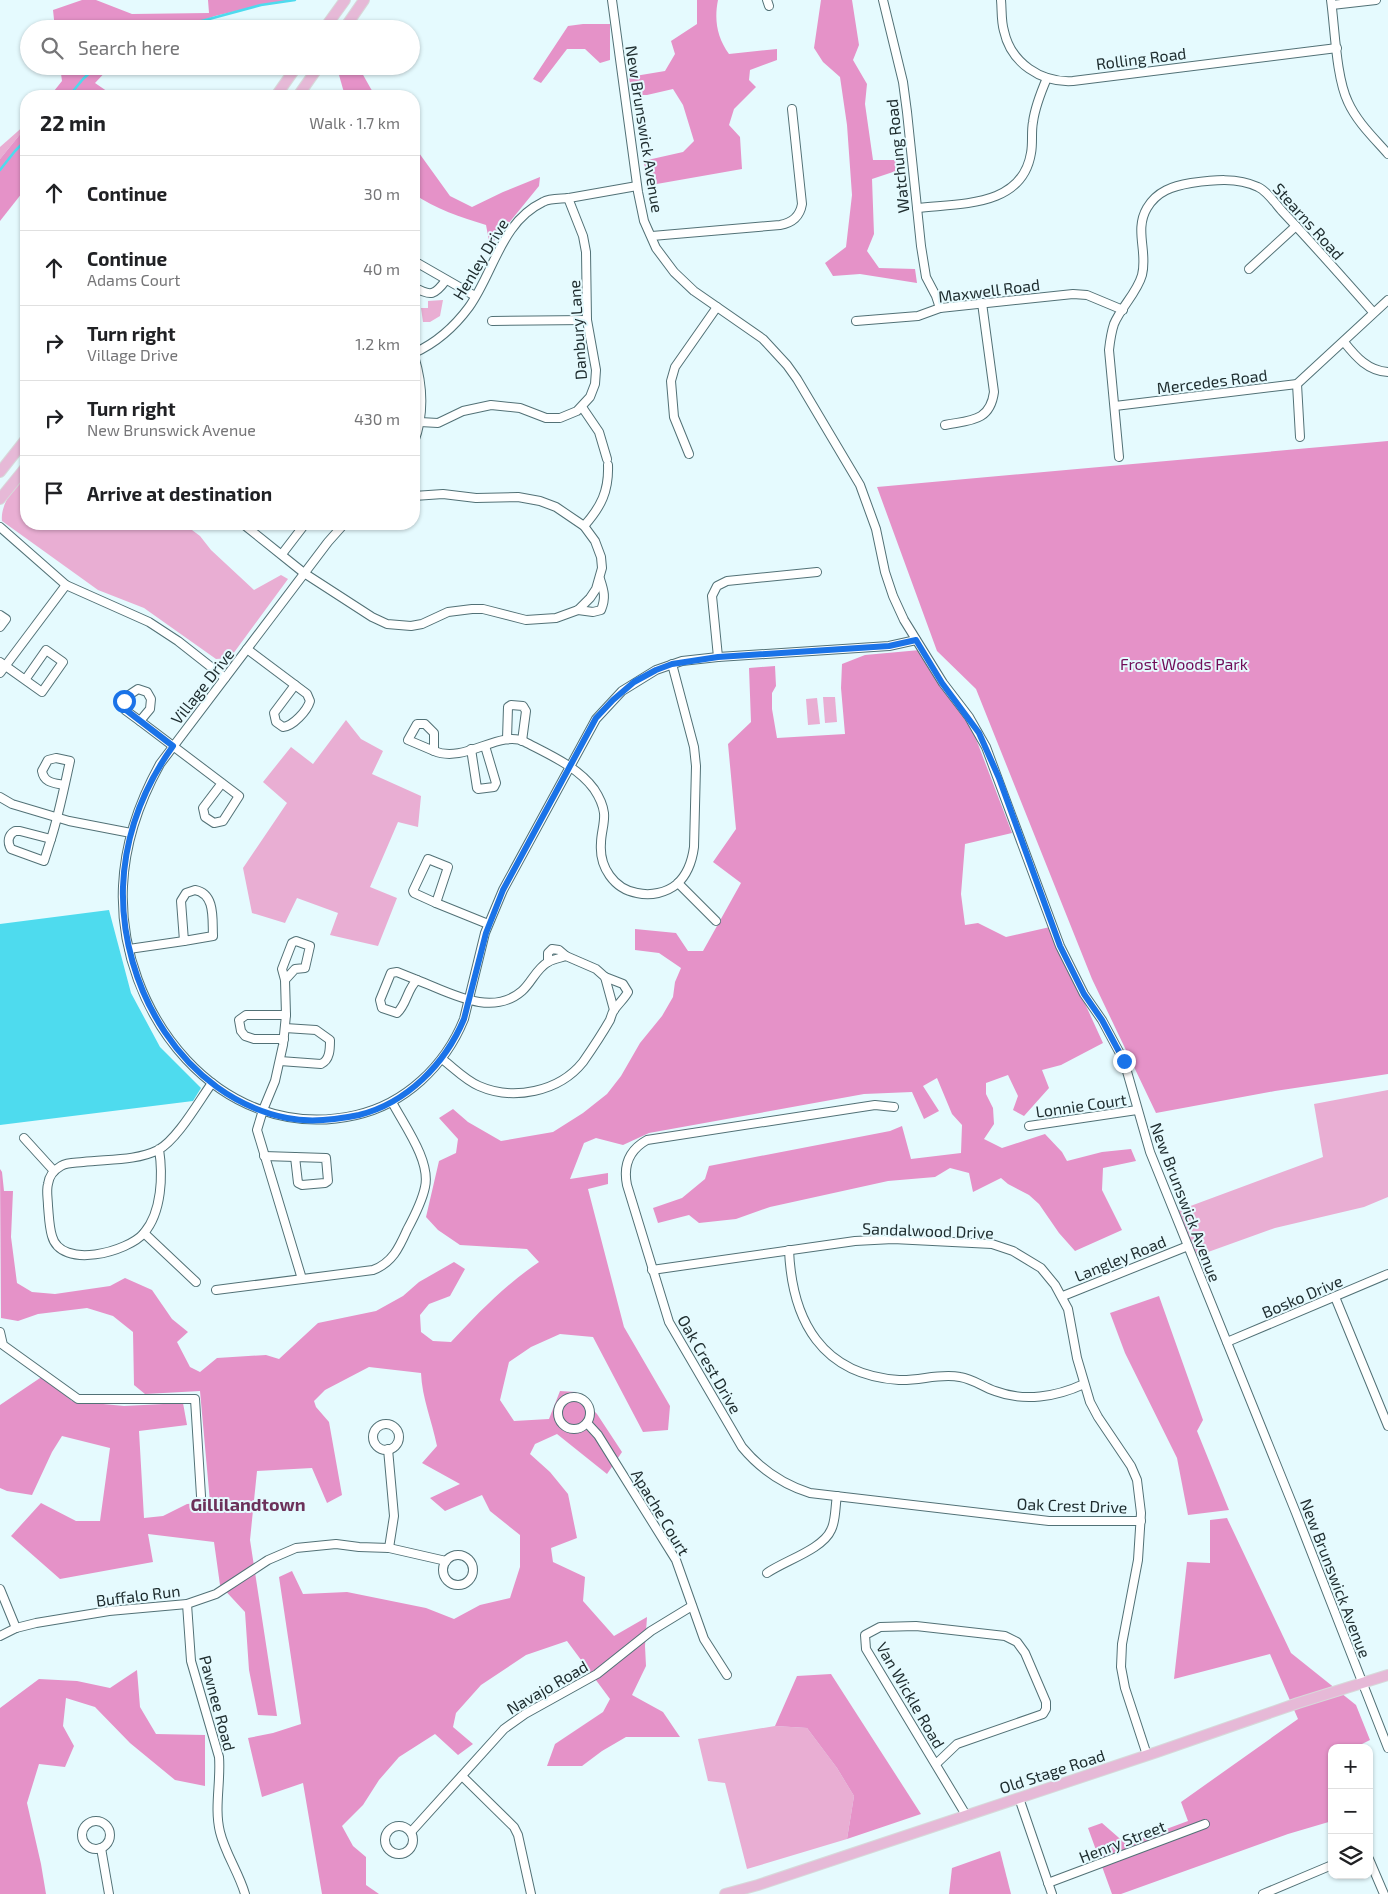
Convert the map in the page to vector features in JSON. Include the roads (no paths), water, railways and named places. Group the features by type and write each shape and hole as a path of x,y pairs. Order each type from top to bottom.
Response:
{"main road":[{"path":"331,20 345,0"},
{"path":"350,20 364,0"},
{"path":"280,90 291,75"},
{"path":"302,90 313,75"},
{"path":"0,472 20,447"},
{"path":"0,499 20,474"},
{"name":"Old Stage Road","path":"726,1894 760,1890 966,1816 1298,1703 1388,1675"}],"street":[{"name":"New Brunswick Avenue","path":"612,0 637,186 644,221 656,248 674,272 694,291 763,339 787,365 849,465 869,507 885,572 904,620 942,683 979,733 986,747 1060,946 1084,994 1102,1020 1124,1061 1150,1152 1296,1513 1388,1748"},
{"name":"Watchung Road","path":"883,0 903,82 926,277 940,308"},
{"name":"Rolling Road","path":"1001,0 1004,33 1012,51 1030,70 1047,78 1073,80 1337,48"},
{"path":"1376,0 1331,2 1341,76 1348,103 1363,125 1388,154"},
{"path":"917,208 988,200 999,196 1014,186 1022,177 1030,161 1036,108 1047,78"},
{"path":"652,236 780,225 792,221 798,216 802,204 792,109"},
{"name":"Stearns Road","path":"1119,457 1110,350 1111,335 1115,323 1142,274 1141,232 1143,217 1153,200 1169,188 1220,180 1238,180 1260,188 1373,312"},
{"name":"Henley Drive","path":"420,350 439,338 454,325 470,306 512,227 527,212 544,201 637,186"},
{"name":"Danbury Lane","path":"568,198 583,236 586,252 587,320 596,375 592,393 582,407"},
{"path":"1249,269 1296,226"},
{"path":"420,265 475,296"},
{"path":"420,291 431,294 439,290 446,280"},
{"name":"Maxwell Road","path":"856,322 918,316 940,308 982,302 1073,294 1087,295 1123,310"},
{"path":"1300,437 1297,384 1388,300"},
{"path":"945,426 977,419 990,409 993,402 994,392 982,302"},
{"path":"689,454 674,417 671,381 674,367 717,307"},
{"path":"492,321 587,320"},
{"path":"1344,342 1366,365 1378,372 1388,372"},
{"path":"420,377 422,393 420,422 438,423 463,411 491,405 520,408 537,416 551,418 569,415 582,407 599,432 608,462 608,487 594,515 584,526"},
{"name":"Mercedes Road","path":"1115,406 1297,384"},
{"path":"251,530 304,573 372,618 388,624 411,626 422,624 448,612 460,609 483,609 526,620 556,618 578,610 590,598 600,580 602,562 598,546 584,526 556,507 528,498 476,498 443,494 420,496"},
{"path":"0,527 66,585 149,622 171,636 225,678"},
{"path":"282,554 300,530"},
{"name":"Village Drive","path":"339,530 173,746 148,787 131,833 125,861 123,912 129,949 141,988 165,1033 181,1054 212,1083 243,1102 288,1118 320,1121 336,1120 366,1113 392,1102 420,1082 442,1059 459,1032 470,1000 488,924 503,890 596,718 613,700 645,675 672,664 718,657 832,651 889,646 916,640"},
{"path":"718,657 712,596 717,586 727,581 817,572"},
{"path":"578,610 593,612 601,610 605,602 605,591 600,580"},
{"path":"0,673 3,664 66,585"},
{"path":"0,614 6,619 0,627"},
{"path":"247,649 295,685 307,694 310,701 309,705 292,724 283,727 276,722 274,713 295,685"},
{"path":"3,664 25,680 42,692 63,662 46,650 25,680"},
{"path":"434,751 442,755 464,754 471,749 507,739 522,741 569,767 588,781 603,807 601,854 607,872 613,880 629,891 643,895 658,894 678,883 688,871 693,857 696,766 694,747 672,664"},
{"path":"507,739 506,712 508,707 511,705 523,706 526,711 522,741"},
{"path":"140,721 222,783 239,796 223,821 214,823 205,817 203,808 222,783"},
{"path":"471,749 476,788 494,787 496,783 486,746"},
{"path":"51,840 20,830 13,833 8,840 12,849 16,852 44,861 51,840 58,818 70,761 51,759 45,763 42,770 44,778 48,782 64,785"},
{"path":"0,797 12,804 58,818 131,833"},
{"path":"436,903 448,867 428,859 413,891 414,893 436,903 488,924"},
{"path":"678,883 716,921"},
{"path":"129,949 184,941 213,936 210,901 205,893 200,891 196,890 186,893 181,901 184,941"},
{"path":"285,980 295,970 305,968 310,946 296,941 292,943 282,969 285,980 286,1015 284,1039 275,1081 257,1130 302,1279"},
{"path":"417,980 411,985 402,1008 397,1013 382,1008 380,1000 391,973 397,972 470,1000 487,1004 512,997 522,991 540,968 548,962 566,956 596,969 605,977 623,984 628,992 614,1010 582,1062 565,1078 544,1088 516,1093 489,1089 469,1080 442,1059"},
{"path":"605,977 614,1010"},
{"path":"284,1039 254,1039 245,1036 239,1025 240,1020 246,1015 286,1015"},
{"path":"280,1061 321,1064 328,1058 330,1050 330,1040 316,1030 285,1028"},
{"path":"159,1150 162,1177 160,1194 155,1211 144,1233 126,1245 99,1254 72,1254 62,1250 52,1238 48,1202 48,1183 54,1171 67,1164 138,1156 159,1150 173,1137 212,1083"},
{"path":"216,1290 373,1270 387,1263 399,1248 422,1199 426,1172 419,1152 392,1102"},
{"name":"Oak Crest Drive","path":"894,1107 875,1105 647,1140 640,1143 630,1154 625,1176 669,1322 742,1447 762,1469 785,1483 810,1493 1049,1520 1141,1521"},
{"name":"Lonnie Court","path":"1029,1126 1137,1110"},
{"path":"24,1138 54,1171"},
{"path":"264,1156 295,1157 326,1158 328,1181 325,1183 298,1183 295,1157"},
{"path":"144,1233 196,1282"},
{"name":"Sandalwood Drive","path":"652,1270 854,1241 874,1240 992,1244 1013,1250 1032,1262 1048,1276 1062,1296 1068,1309 1084,1384 1098,1417 1131,1466 1137,1480 1141,1521 1138,1560 1122,1644 1121,1666 1125,1688 1147,1755"},
{"name":"Langley Road","path":"1062,1296 1188,1246"},
{"path":"789,1250 796,1301 810,1332 824,1349 855,1369 890,1379 958,1377 974,1381 1006,1395 1020,1396 1053,1394 1084,1384"},
{"name":"Bosko Drive","path":"1227,1342 1388,1274"},
{"path":"1335,1297 1388,1426"},
{"path":"0,1332 3,1345 78,1399 195,1399 201,1496"},
{"path":"573,1397 583,1399 588,1404 590,1417 587,1422 582,1427 576,1429 566,1426 561,1422 559,1410 566,1399 573,1397"},
{"name":"Apache Court","path":"587,1422 602,1441 676,1560 704,1639 726,1675"},
{"path":"388,1449 394,1516 389,1548"},
{"path":"767,1573 817,1545 826,1537 832,1530 837,1496"},
{"name":"Buffalo Run","path":"0,1636 16,1628 110,1611 187,1604 216,1594 268,1560 296,1548 336,1544 359,1548 389,1548 446,1561"},
{"path":"0,1589 16,1628"},
{"name":"Pawnee Road","path":"187,1604 191,1661 219,1758 218,1809 220,1834 245,1894"},
{"name":"Navajo Road","path":"410,1832 504,1729 525,1714 596,1674 651,1631 692,1606"},
{"name":"Van Wickle Road","path":"936,1764 957,1744 1044,1714 1046,1702 1025,1653 1017,1642 1005,1636 916,1626 880,1628 865,1634 866,1649 966,1816"},
{"path":"462,1776 514,1827 518,1835 531,1894"},
{"path":"1019,1798 1052,1894"},
{"name":"Henry Street","path":"1048,1883 1205,1824"},
{"path":"101,1848 109,1894"},
{"path":"1263,1894 1328,1867"},
{"path":"1373,1868 1384,1894"}],"water":[{"path":"109,910 131,993 160,1047 201,1088 193,1101 0,1125 0,924"}],"waterway":[{"path":"205,20 261,5 295,0"},
{"path":"74,90 87,75"},
{"path":"0,170 20,146"}],"district":[{"name":"Gillilandtown","path":"248,1504"}],"park label":[{"name":"Frost Woods Park","path":"1184,663"}]}
